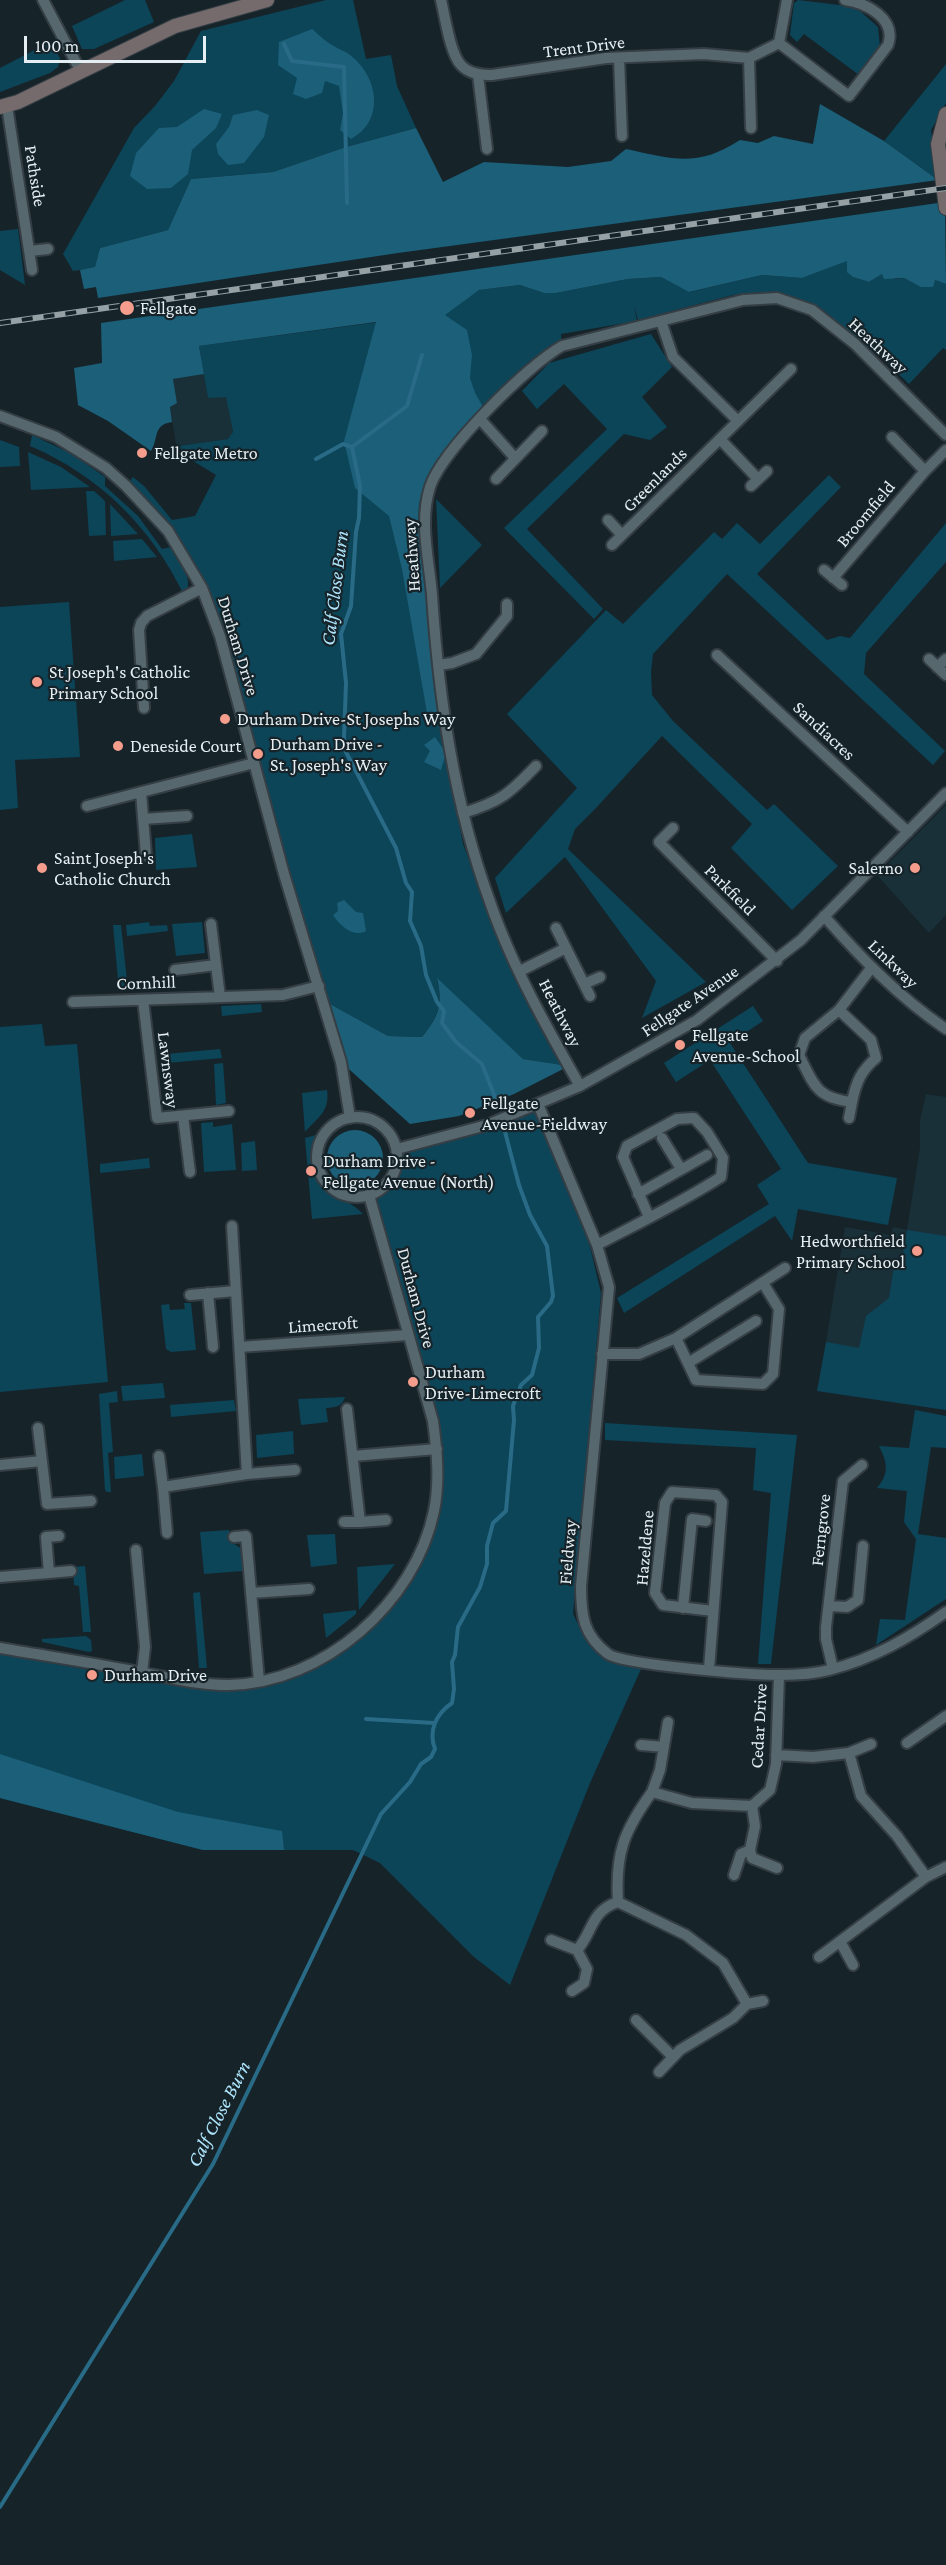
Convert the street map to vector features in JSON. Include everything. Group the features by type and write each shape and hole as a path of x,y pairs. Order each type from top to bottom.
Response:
{"street":[{"path":"43,0 81,72"},
{"path":"3,106 81,72 175,26 267,0"},
{"path":"441,0 452,46 460,65 478,75 487,149"},
{"path":"778,43 787,0"},
{"path":"778,43 849,96 888,45 891,37 885,20 864,5 844,0"},
{"path":"752,128 749,58 778,43"},
{"name":"Trent Drive","path":"478,75 619,58 704,54 749,58"},
{"path":"619,58 622,136"},
{"name":"Pathside","path":"3,106 32,270"},
{"path":"946,114 938,144 946,207"},
{"path":"30,251 48,249"},
{"name":"Heathway","path":"580,1086 520,971 490,904 463,813 447,743 426,540 426,504 435,474 448,453 546,354 562,345 743,300 777,298 812,310 855,344 946,435"},
{"path":"661,321 673,357 738,421"},
{"name":"Greenlands","path":"612,545 738,421 789,376"},
{"name":"Durham Drive","path":"0,416 56,437 105,468 126,486 168,531 202,588 220,636 284,874 341,1062 350,1118"},
{"path":"480,419 515,458"},
{"path":"496,479 543,431"},
{"path":"892,437 925,471"},
{"path":"720,439 754,483 767,471"},
{"name":"Broomfield","path":"824,570 837,582 925,471 946,450"},
{"path":"608,520 622,535"},
{"path":"144,708 139,630 141,622 147,616 202,588"},
{"path":"439,665 476,654 507,616 507,604"},
{"name":"Sandiacres","path":"717,655 908,832"},
{"path":"946,658 933,663 946,675"},
{"path":"87,806 254,763"},
{"path":"463,813 493,804 512,792 536,766"},
{"path":"141,792 146,855"},
{"name":"Fellgate Avenue","path":"397,1149 487,1125 580,1086 697,1020 777,961 946,793"},
{"path":"143,819 187,816"},
{"name":"Parkfield","path":"673,828 655,838 777,961"},
{"name":"Linkway","path":"824,916 916,1009 945,1028"},
{"path":"211,924 220,997"},
{"path":"556,928 590,996"},
{"path":"520,971 566,948"},
{"name":"Cornhill","path":"175,970 216,965"},
{"path":"852,1102 837,1100 821,1094 799,1055 805,1038 839,1010 872,967"},
{"path":"584,984 600,977"},
{"name":"Cornhill","path":"73,1002 283,995 319,986"},
{"name":"Lawnsway","path":"143,1000 157,1118 229,1112"},
{"path":"839,1010 871,1040 876,1058 864,1069 856,1082 849,1118"},
{"name":"Fieldway","path":"538,1104 597,1245 609,1287 581,1586 581,1615 593,1639 610,1655 640,1663 778,1675 833,1669 868,1659 914,1635 946,1612"},
{"name":"Lawnsway","path":"183,1116 190,1173"},
{"path":"360,1117 380,1124 387,1130 397,1149 397,1159 390,1179 383,1187 369,1194 356,1196 342,1194 332,1188 320,1169 319,1147 323,1137 330,1128 350,1118 360,1117"},
{"path":"597,1245 649,1217 722,1177 723,1158 707,1132 694,1118 677,1119 627,1146 623,1157 649,1217"},
{"path":"662,1138 681,1169"},
{"path":"638,1194 707,1155"},
{"name":"Durham Drive","path":"0,1648 198,1684 232,1685 259,1682 294,1671 350,1641 394,1596 422,1548 434,1512 438,1485 436,1449 433,1421 369,1194"},
{"path":"232,1226 248,1474"},
{"path":"602,1354 639,1354 676,1338 785,1268"},
{"path":"676,1338 696,1380 763,1384 773,1374 779,1309 763,1283"},
{"path":"190,1294 236,1291"},
{"path":"208,1293 213,1347"},
{"path":"688,1363 756,1321"},
{"name":"Limecroft","path":"240,1347 408,1335"},
{"path":"347,1410 360,1522"},
{"path":"38,1428 47,1504 91,1501"},
{"path":"353,1456 436,1449"},
{"path":"159,1456 167,1533"},
{"path":"0,1465 42,1461"},
{"name":"Ferngrove","path":"833,1669 826,1639 843,1481 862,1466"},
{"path":"163,1487 248,1474 295,1470"},
{"name":"Hazeldene","path":"709,1669 722,1502 716,1495 672,1492 665,1503 655,1593 663,1605 713,1611"},
{"path":"683,1608 693,1519 706,1521"},
{"path":"344,1522 386,1520"},
{"path":"50,1573 46,1537 59,1536"},
{"path":"234,1537 246,1536 259,1682"},
{"path":"829,1606 847,1607 858,1600 863,1546"},
{"path":"136,1550 145,1647 142,1672"},
{"path":"0,1577 71,1571"},
{"path":"251,1593 309,1589"},
{"name":"Cedar Drive","path":"752,1806 770,1790 776,1764 778,1675"},
{"path":"907,1743 946,1716"},
{"path":"618,1902 616,1874 623,1839 652,1792 660,1770 668,1722"},
{"path":"776,1755 813,1757 849,1753 871,1744"},
{"path":"641,1745 664,1747"},
{"path":"849,1753 861,1796 897,1836 926,1877"},
{"path":"652,1792 692,1803 752,1806 755,1826 750,1850 752,1858 777,1868"},
{"path":"734,1875 741,1854 750,1850"},
{"path":"819,1957 926,1877 946,1867"},
{"path":"577,1950 584,1942 591,1921 611,1904 618,1902 686,1935 723,1963 747,2004"},
{"path":"551,1940 577,1950 587,1969 584,1983 572,1991"},
{"path":"840,1943 853,1965"},
{"path":"659,2072 672,2056 688,2043 733,2018 747,2004 763,2001"},
{"path":"636,2020 672,2056"}],"shaded area":[{"path":"125,0 145,0 154,22 94,49 82,49 72,26"},
{"path":"326,0 353,0 366,59 391,55 397,86 416,128 346,147 273,172 191,179 168,230 100,248 95,268 73,271 63,254 134,128 174,81 201,31"},
{"path":"798,0 847,6 860,11 878,27 880,47 859,75 804,34 797,42 790,35 794,3"},
{"path":"312,29 360,64 372,86 373,110 369,121 362,131 351,139 340,130 343,113 339,86 325,81 322,93 306,99 293,94 297,78 278,65 279,42"},
{"path":"50,42 60,58 58,67 50,73 0,92 0,68"},
{"path":"946,64 946,103 931,130 938,180 884,141"},
{"path":"820,104 884,141 938,180 398,253 98,298 96,287 84,289 80,270 95,267 100,248 168,230 191,179 273,172 346,147 416,128 443,182 484,162 568,167 611,161 626,149 671,158 697,158 711,155 740,140 758,143 774,136 813,144"},
{"path":"204,109 222,114 216,128 192,150 188,174 171,188 147,189 130,176 136,153 159,128 177,127"},
{"path":"257,110 269,115 264,137 244,163 228,165 218,154 216,144 229,127 233,115"},
{"path":"945,202 946,284 935,280 933,287 921,287 904,278 884,279 882,274 869,282 853,277 847,272 847,261 802,278 762,275 689,292 661,277 628,279 556,293 544,293 520,285 479,290 445,315 467,330 472,355 470,378 482,405 480,419 419,502 418,522 441,726 427,713 402,569 389,516 355,488 344,441 376,322 199,346 204,374 173,379 177,403 170,407 172,422 161,426 151,451 108,421 78,405 74,368 102,363 101,323"},
{"path":"18,229 25,285 0,270 0,231"},
{"path":"848,260 853,277 869,282 882,274 896,279 904,278 916,284 935,280 946,284 946,350 943,348 909,384 876,352 869,358 812,310 762,292 733,295 638,320 634,306 637,321 561,334 562,346 480,419 431,485 419,524 441,726 463,844 488,909 569,1066 523,1059 437,980 438,1010 422,1037 388,1036 330,1004 325,1005 220,636 168,531 126,486 133,477 144,486 172,520 195,516 216,475 185,456 179,446 228,439 233,432 226,397 208,398 199,346 432,315 479,290 520,285 544,293 556,293 628,279 661,277 690,292 762,275 802,278"},
{"path":"651,334 672,367 642,397 667,427 650,440 624,434 527,529 603,609 594,619 504,528 607,429 564,384 537,409 522,391 549,363"},
{"path":"204,374 208,398 224,396 227,398 233,434 228,439 179,446 176,444 170,407 177,403 173,379"},
{"path":"32,435 72,454 105,477 105,486 138,516 162,549 171,547 187,577 187,589 184,595 156,547 121,506 79,472 30,446"},
{"path":"0,440 19,447 20,466 0,467"},
{"path":"28,452 61,467 90,487 31,490"},
{"path":"829,475 841,487 757,574 827,640 840,636 850,638 946,523 946,562 866,653 864,674 945,751 933,765 727,574 653,654 652,695 673,721 767,810 774,804 838,866 792,910 731,848 752,824 662,736 575,829 568,849 706,982 642,1018 656,981 565,857 506,913 495,878 577,788 507,714 606,610 623,624 714,532 722,539 737,523 760,544"},
{"path":"86,491 94,491 105,501 106,535 89,536"},
{"path":"436,499 482,545 440,588"},
{"path":"110,504 138,534 111,536"},
{"path":"142,539 157,557 114,561 113,541"},
{"name":"St Joseph's Catholic Primary School","path":"69,602 80,757 15,760 18,808 0,810 0,607"},
{"path":"435,737 446,753 441,770 424,762 430,751 424,745"},
{"path":"946,805 946,915 929,933 877,875"},
{"path":"192,834 197,867 156,870 155,838"},
{"path":"344,900 356,912 363,913 366,931 352,932 339,923 333,915 338,911 337,903"},
{"path":"149,922 150,926 167,925 168,931 127,936 126,925"},
{"path":"202,922 205,953 176,956 172,924"},
{"path":"113,925 121,925 128,990 119,991"},
{"path":"437,978 523,1059 569,1066 514,1094 459,1116 410,1124 341,1062 325,1005 330,1004 388,1036 422,1037 438,1010 440,996"},
{"path":"261,1004 262,1012 222,1016 221,1006"},
{"path":"753,1006 763,1021 730,1043 808,1163 897,1178 888,1225 798,1209 792,1241 775,1216 624,1313 617,1298 769,1204 757,1185 781,1169 710,1060 676,1082 664,1063"},
{"path":"42,1024 45,1046 77,1044 108,1382 0,1392 0,1027"},
{"path":"220,1049 222,1058 167,1063 166,1054"},
{"path":"223,1063 226,1103 216,1105 214,1064"},
{"path":"327,1090 325,1109 305,1132 302,1093"},
{"name":"Hedworthfield Primary School","path":"926,1094 946,1097 946,1410 818,1391 845,1227 891,1235 893,1227 907,1230 920,1148 920,1120"},
{"path":"538,1104 586,1230 601,1293 573,1614 598,1652 615,1662 641,1669 590,1783 510,1985 474,1957 380,1863 353,1850 203,1850 0,1798 0,1654 89,1670 142,1673 232,1685 322,1658 394,1596 434,1512 437,1449 369,1195 387,1182 391,1176 396,1164 397,1149"},
{"path":"213,1122 213,1127 232,1124 236,1170 204,1172 201,1123"},
{"path":"349,1130 361,1130 375,1138 383,1152 381,1169 375,1178 361,1186 349,1186 332,1174 327,1164 327,1152 339,1135"},
{"path":"316,1135 312,1145 311,1163 319,1184 363,1214 312,1219 305,1138"},
{"path":"255,1141 257,1170 242,1171 241,1143"},
{"path":"149,1158 150,1168 100,1173 100,1164"},
{"name":"Hedworthfield Primary School","path":"907,1230 946,1236 946,1410 817,1391 826,1342 859,1348 866,1316 889,1298 895,1259 902,1260"},
{"path":"184,1303 191,1303 196,1350 171,1352 166,1349 161,1305 169,1304 170,1310 185,1309"},
{"path":"163,1383 165,1398 123,1401 121,1386"},
{"path":"117,1391 118,1402 109,1403 113,1452 108,1453 111,1492 107,1492 105,1490 99,1394"},
{"path":"345,1397 338,1406 326,1408 328,1422 301,1425 298,1399"},
{"path":"234,1400 236,1411 171,1417 170,1405"},
{"path":"915,1410 946,1416 946,1448 931,1447 918,1534 946,1538 946,1599 876,1645 880,1619 905,1620 916,1539 904,1522 907,1491 877,1488 884,1477 886,1467 879,1446 909,1448"},
{"path":"605,1423 797,1435 771,1664 758,1664 771,1493 753,1490 756,1448 605,1440"},
{"path":"293,1431 294,1454 257,1458 256,1435"},
{"path":"142,1454 144,1476 115,1479 114,1457"},
{"path":"229,1530 231,1542 242,1549 243,1571 204,1574 200,1532"},
{"path":"335,1534 337,1564 311,1567 307,1535"},
{"path":"395,1564 359,1610 357,1567"},
{"path":"85,1566 91,1632 83,1632 79,1586 74,1585 73,1567"},
{"path":"200,1592 207,1668 199,1668 193,1593"},
{"path":"356,1610 356,1614 326,1638 323,1614"},
{"path":"86,1636 91,1640 92,1651 89,1652 42,1642 42,1639"},
{"path":"0,1754 178,1812 282,1831 284,1850 203,1850 0,1798"}],"waterway":[{"name":"Calf Close Burn","path":"284,44 292,61 344,67 347,203"},
{"name":"Calf Close Burn","path":"422,355 407,406 352,447 360,486 351,606 341,634 346,683 344,738 346,752 396,848 406,883 412,892 410,921 421,946 426,975 437,1002 444,1011 442,1023 456,1042 482,1064 497,1102"},
{"path":"316,459 343,444 352,447"},
{"name":"Calf Close Burn","path":"0,2507 213,2164 381,1814 410,1782 421,1764 431,1757 435,1749 432,1736 435,1723 446,1707 452,1703 454,1689 452,1662 458,1627 480,1587 487,1564 487,1546 493,1523 506,1511 514,1420 513,1406 521,1385 532,1375 539,1348 538,1317 551,1302 553,1296 547,1246 530,1215 519,1185 504,1128"},
{"name":"Calf Close Burn","path":"366,1719 434,1723"}],"railway":[{"path":"0,323 946,188"}],"place":[{"name":"Fellgate","path":"127,308"},
{"name":"Fellgate Metro","path":"142,453"},
{"name":"St Joseph's Catholic Primary School","path":"37,682"},
{"name":"Durham Drive-St Josephs Way","path":"225,719"},
{"name":"Deneside Court","path":"118,746"},
{"name":"Durham Drive - St. Joseph's Way","path":"258,754"},
{"name":"Saint Joseph's Catholic Church","path":"42,868"},
{"name":"Salerno","path":"915,868"},
{"name":"Fellgate Avenue-School","path":"680,1045"},
{"name":"Fellgate Avenue-Fieldway","path":"470,1113"},
{"name":"Durham Drive - Fellgate Avenue (North)","path":"311,1171"},
{"name":"Hedworthfield Primary School","path":"917,1251"},
{"name":"Durham Drive-Limecroft","path":"413,1382"},
{"name":"Durham Drive","path":"92,1675"}]}
